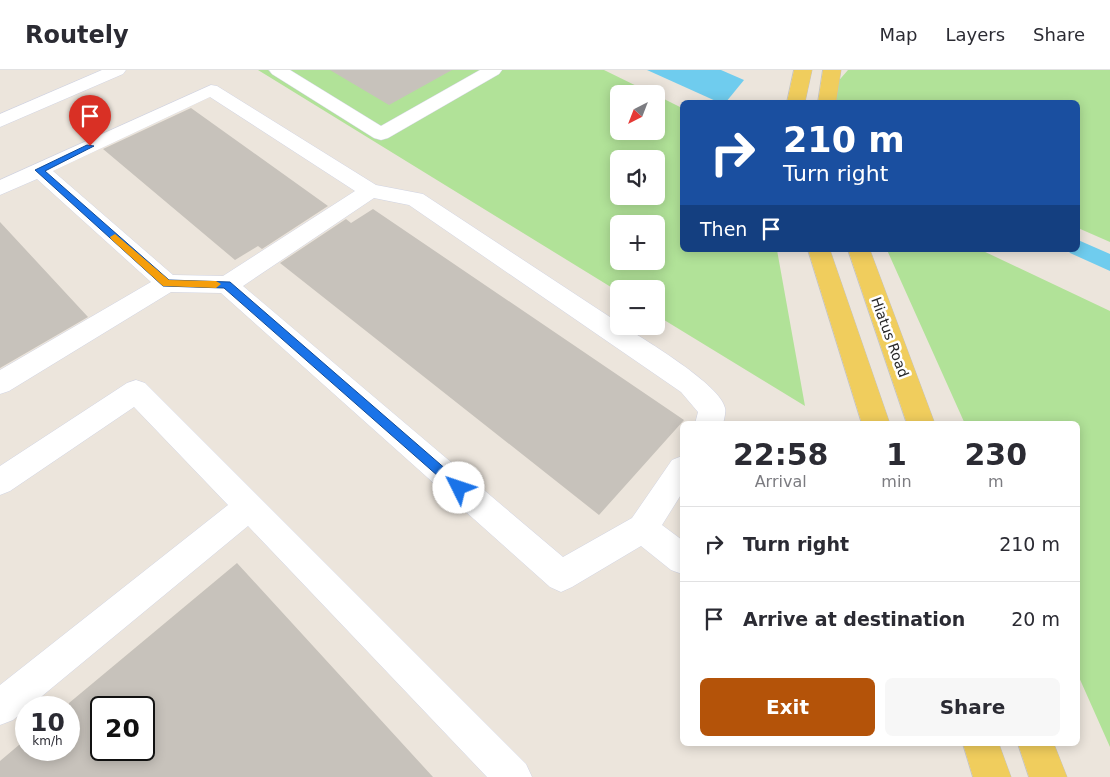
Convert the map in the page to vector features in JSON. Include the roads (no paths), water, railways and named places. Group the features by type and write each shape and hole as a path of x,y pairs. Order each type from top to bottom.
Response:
{"main road":[{"path":"796,100 803,70"},
{"path":"827,100 832,70"},
{"path":"820,252 875,421"},
{"name":"Hiatus Road","path":"860,252 920,421"},
{"path":"982,746 992,777"},
{"path":"1037,746 1048,777"}],"lane":[{"path":"0,120 117,70"},
{"path":"278,70 381,134 493,70"},
{"path":"0,188 211,90 370,192 415,199 690,384 712,409 710,421"},
{"path":"39,170 166,283"},
{"path":"0,382 166,283 227,285 370,192"},
{"path":"227,285 560,576 643,528 680,472"},
{"path":"0,482 136,391 248,508 513,777"},
{"path":"0,707 248,508"},
{"path":"643,528 680,557"}],"water":[{"path":"647,70 721,70 744,80 728,100 714,100"}],"waterway":[{"path":"1080,249 1110,263"}]}
